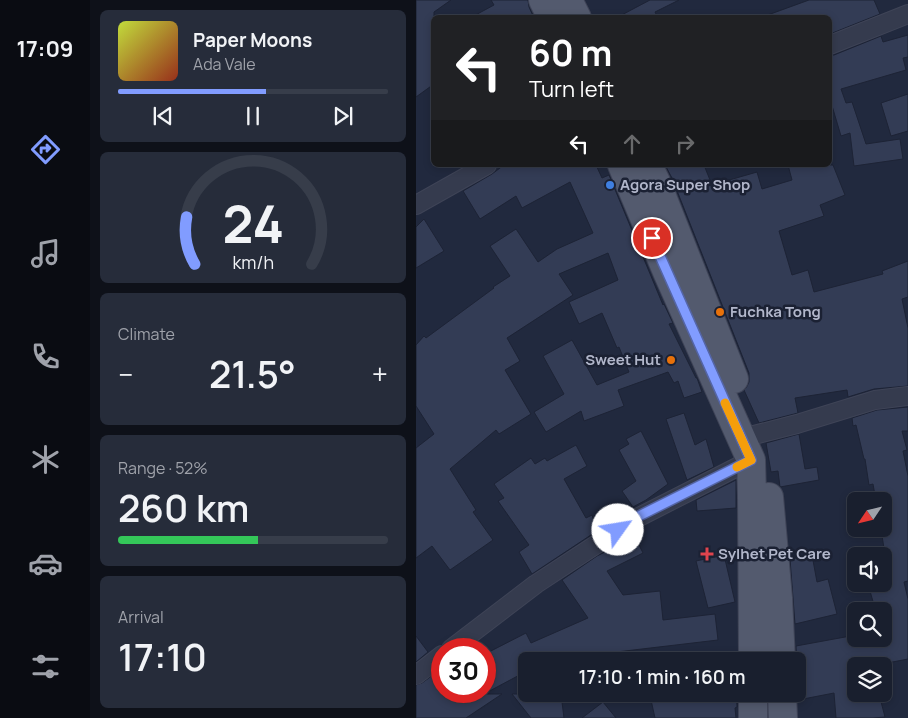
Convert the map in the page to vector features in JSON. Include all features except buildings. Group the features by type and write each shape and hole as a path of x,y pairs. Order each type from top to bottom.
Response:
{"main road":[{"path":"543,0 550,15"},
{"path":"568,0 576,15"},
{"path":"623,167 668,274 752,448 753,652"},
{"path":"649,167 732,375 752,448 768,494 778,598 780,652"},
{"path":"753,702 753,718"},
{"path":"782,702 783,718"}],"street":[{"path":"832,44 908,14"},
{"path":"416,205 483,167"},
{"path":"465,638 536,584 635,518 752,448 796,424 875,400 908,396"},
{"path":"416,675 431,663"}],"slow traffic":[{"path":"725,403 751,460 737,467"}],"place":[{"name":"Agora Super Shop","path":"610,185"},
{"name":"Fuchka Tong","path":"720,312"},
{"name":"Sweet Hut","path":"671,360"},
{"name":"Sylhet Pet Care","path":"707,554"}],"route":[{"path":"618,530 635,518 751,460 652,238"}]}
